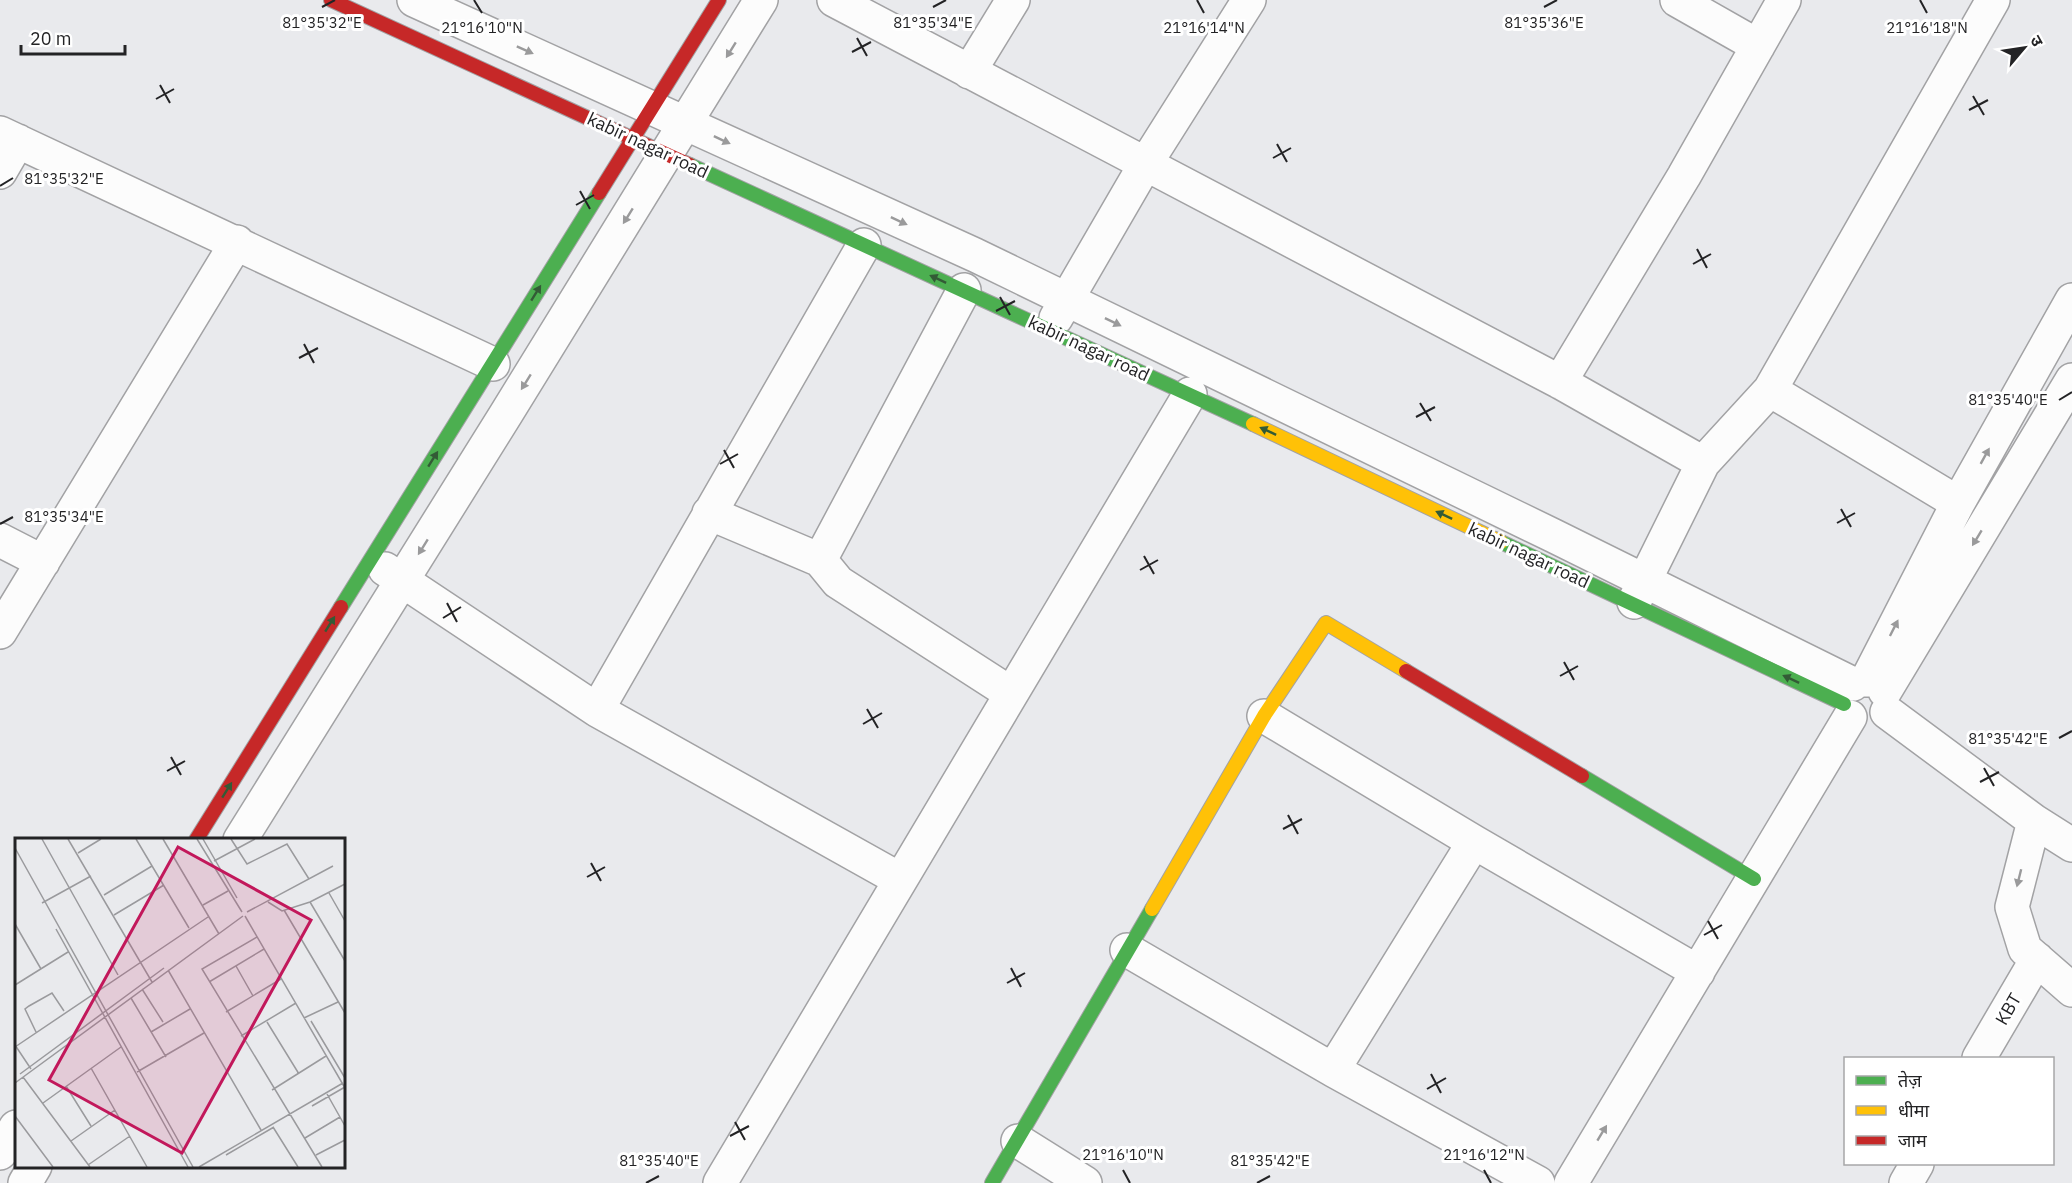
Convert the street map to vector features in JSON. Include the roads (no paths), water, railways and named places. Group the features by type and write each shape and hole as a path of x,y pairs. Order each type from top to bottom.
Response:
{"street":[{"name":"kabir nagar road","path":"331,0 1190,394 1639,593"},
{"path":"414,0 975,255 1639,593 1864,702 2072,845"},
{"path":"197,838 719,0"},
{"path":"241,838 761,0"},
{"path":"834,0 1560,382 1703,463"},
{"path":"969,72 1013,0"},
{"path":"1049,330 1146,163 1250,0"},
{"path":"1677,0 1758,46"},
{"path":"1560,382 1684,176 1784,0"},
{"path":"1639,593 1703,463 1770,390 1993,0"},
{"path":"0,172 9,137 493,364"},
{"path":"0,632 237,242"},
{"path":"597,710 864,244"},
{"path":"820,560 964,290"},
{"path":"1598,1183 1864,702 1958,503 2072,300"},
{"path":"1571,1183 1754,879 1864,702 2072,380"},
{"path":"1770,390 1958,503"},
{"path":"720,1183 1190,394"},
{"path":"709,513 820,560 838,582 1011,693"},
{"path":"0,540 43,562"},
{"path":"371,560 597,710 899,879"},
{"path":"992,1183 1264,716 1326,623 1754,879"},
{"path":"1264,716 1474,842 1698,972"},
{"path":"2034,821 2012,907 2025,949 2072,990"},
{"path":"1334,1070 1474,842"},
{"path":"1127,950 1334,1070 1538,1183"},
{"name":"KBT","path":"1980,1057 2037,959"},
{"path":"0,1153 15,1129"},
{"path":"1018,1141 1085,1183"},
{"path":"1906,1183 1916,1165"},
{"path":"25,1183 34,1168"}]}
